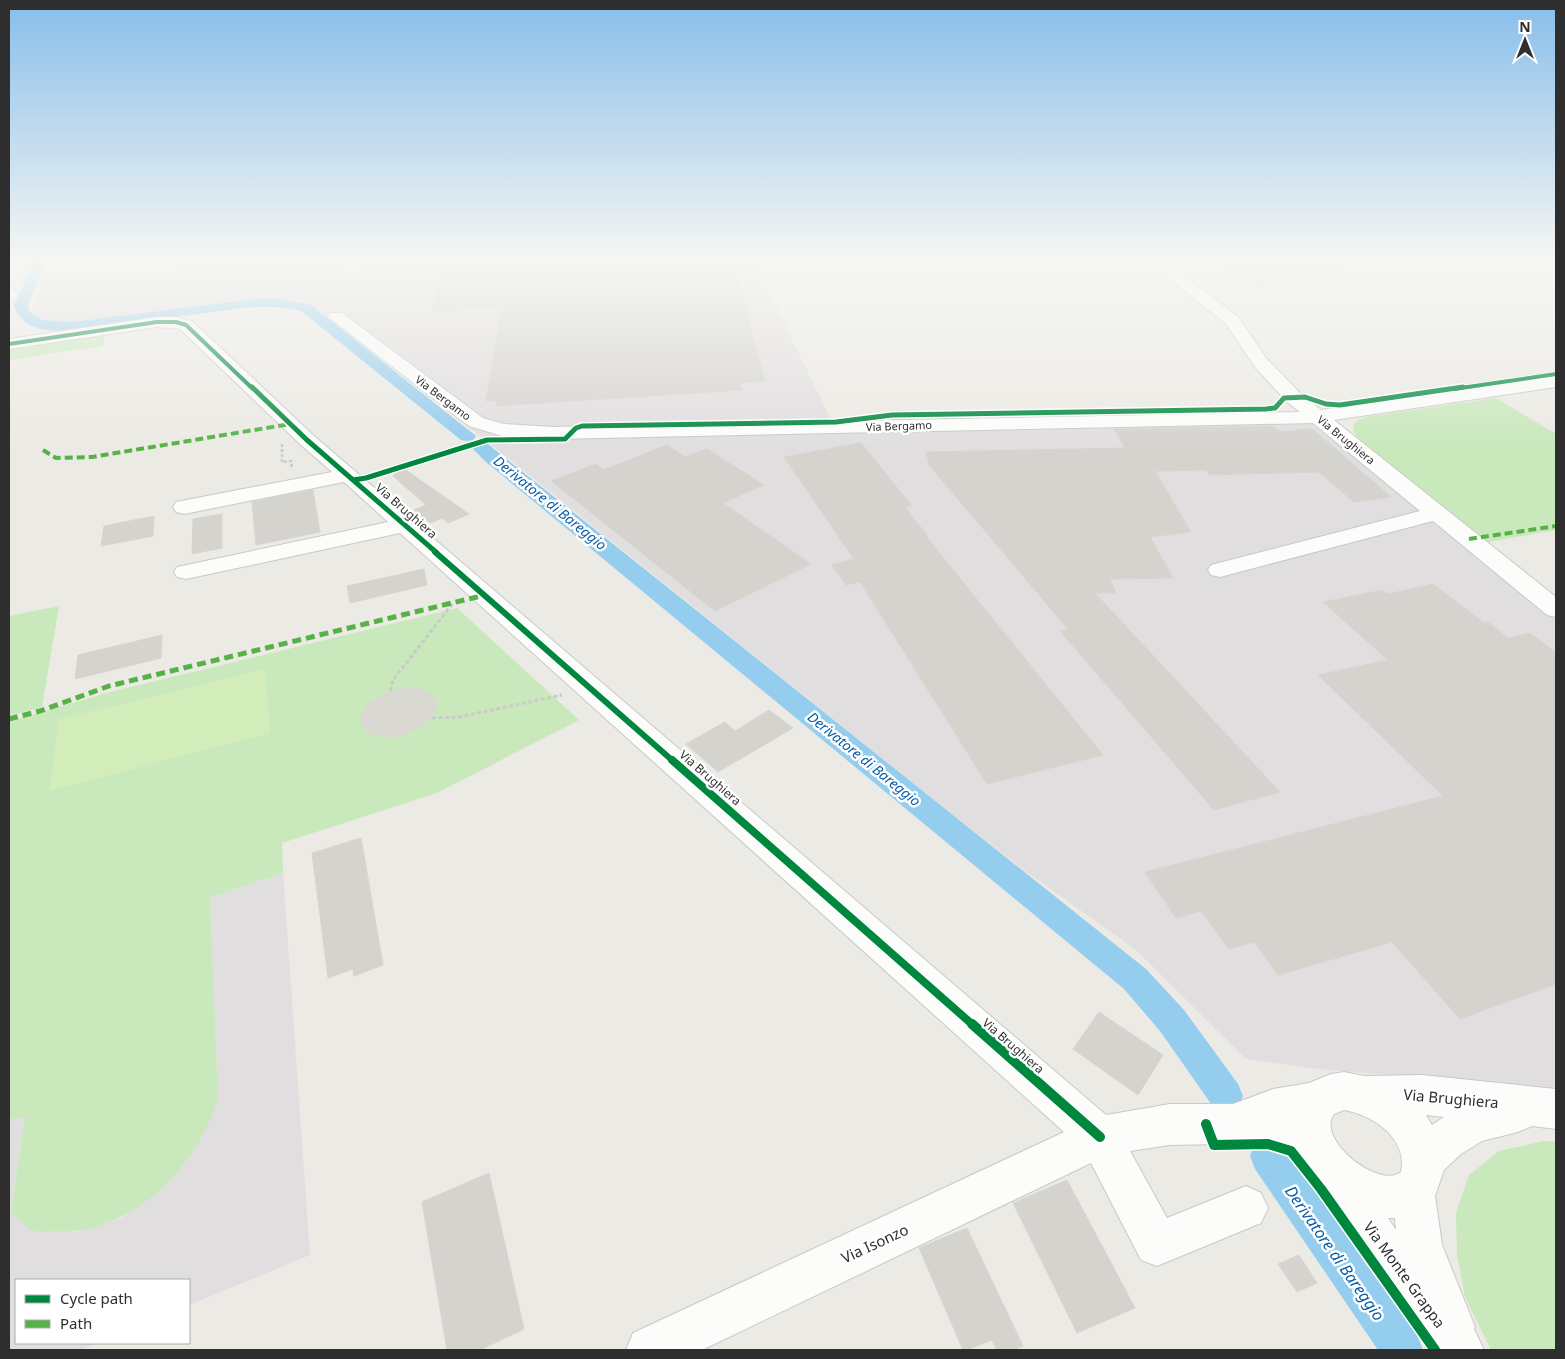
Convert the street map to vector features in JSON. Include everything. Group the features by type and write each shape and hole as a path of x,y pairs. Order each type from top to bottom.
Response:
{"street":[{"name":"Via Bergamo","path":"342,321 476,422 488,427 517,432 741,430 1318,417 1556,381"},
{"name":"Via Brughiera","path":"1232,321 1276,381 1556,609"},
{"name":"Via Brughiera","path":"9,344 157,322 182,323 304,438 591,688 1100,1137"},
{"path":"184,508 348,475"},
{"path":"1220,570 1437,513"},
{"path":"186,572 406,526"},
{"name":"Via Monte Grappa","path":"1344,1091 1363,1094 1388,1106 1408,1125 1422,1149 1419,1175 1420,1245 1460,1350 1425,1309 1376,1240 1325,1160 1310,1130 1310,1119 1318,1101 1329,1094 1344,1091"},
{"name":"Via Brughiera","path":"1363,1094 1422,1095 1493,1101 1547,1109"},
{"path":"1232,1124 1273,1109 1318,1101"},
{"name":"Via Brughiera","path":"1419,1175 1447,1138 1464,1126 1490,1117 1547,1109"},
{"path":"1232,1124 1292,1136 1325,1160 1356,1188 1372,1195 1390,1197 1402,1195 1419,1175"},
{"name":"Via Isonzo","path":"650,1350 1100,1137 1126,1129 1164,1125 1232,1124"},
{"path":"1100,1137 1157,1244 1246,1208"}],"path":[{"path":"390,691 394,680 453,603"},
{"path":"432,718 459,717 591,688"}],"shaded area":[{"path":"62,321 90,321 77,323"},
{"path":"333,321 784,321 833,424 1306,414 1556,619 1556,1089 1318,1069 1246,1059 1136,950 1020,867 942,806 493,446"},
{"path":"414,687 432,695 436,702 436,710 432,718 424,726 401,736 388,738 368,732 362,726 363,710 369,702 390,691"},
{"path":"283,873 310,1255 190,1305 190,1279 15,1279 15,1344 95,1344 80,1350 9,1350 9,1120 25,1115 11,1212 74,1232 122,1218 166,1185 218,1097 210,897"}],"green space":[{"path":"105,333 103,346 9,360 9,345"},
{"path":"1496,398 1556,434 1556,530 1488,542 1358,438 1354,432 1353,426 1357,421 1365,417"},
{"path":"59,606 42,707 9,716 9,616"},
{"path":"457,608 579,720 437,793 282,843 283,873 210,897 218,1097 209,1122 196,1147 179,1170 159,1191 136,1208 112,1221 85,1229 41,1232 28,1228 11,1212 25,1116 9,1120 9,722 110,692"},
{"path":"265,669 270,733 49,791 59,719"},
{"path":"1544,1141 1556,1142 1556,1350 1491,1350 1465,1297 1457,1255 1456,1213 1469,1175 1499,1151"}],"building":[{"path":"500,321 749,321 765,381 740,383 742,390 496,406 497,400 486,401"},
{"path":"1272,426 1281,432 1311,428 1391,497 1354,502 1319,472 1209,475 1206,470 1155,471 1191,532 1150,537 1173,578 1110,579 1116,593 1095,593 1280,792 1214,810 1060,631 1068,629 929,465 926,452 1125,448 1114,429"},
{"path":"861,443 912,506 905,507 927,535 925,535 1103,755 987,784 860,582 846,585 832,565 854,559 784,457"},
{"path":"667,445 685,457 707,449 764,485 723,503 811,564 715,611 551,481 596,464 604,470"},
{"path":"400,466 469,514 448,523 442,518 431,523 414,510 426,505 393,476"},
{"path":"313,490 320,532 256,545 252,502"},
{"path":"222,514 222,548 192,554 193,519"},
{"path":"154,516 153,536 101,546 104,526"},
{"path":"424,569 427,585 350,603 347,586"},
{"path":"1433,584 1484,623 1488,622 1508,638 1530,633 1556,653 1556,984 1460,1019 1392,942 1278,975 1254,942 1229,949 1201,911 1176,918 1145,872 1443,796 1318,675 1388,660 1323,602 1383,590 1388,594"},
{"path":"162,635 161,658 75,679 78,655"},
{"path":"769,710 793,728 718,772 686,744 725,722 735,731"},
{"path":"361,838 383,965 354,976 353,969 328,978 312,853"},
{"path":"1099,1012 1163,1055 1138,1095 1073,1049"},
{"path":"489,1173 524,1329 480,1350 447,1350 422,1202"},
{"path":"1067,1180 1135,1308 1077,1333 1013,1203"},
{"path":"967,1228 1023,1346 1013,1350 997,1350 992,1340 963,1350 919,1248"},
{"path":"1299,1255 1317,1283 1297,1292 1278,1264"}],"waterway":[{"name":"Derivatore di Bareggio","path":"33,321 63,327 121,321"},
{"name":"Derivatore di Bareggio","path":"323,321 467,436"},
{"name":"Derivatore di Bareggio","path":"478,445 1135,979 1172,1020 1226,1096"},
{"name":"Derivatore di Bareggio","path":"1268,1156 1402,1350"}],"marked path":[{"path":"43,450 56,458 92,457 290,424"},
{"path":"1469,539 1556,526"},
{"path":"9,719 40,711 109,686 485,595"}],"cycle path":[{"path":"9,344 157,322 176,322 186,325 307,440 1100,1137"},
{"path":"353,480 366,478 487,440 565,439 576,428 582,426 836,422 892,415 1266,409 1275,408 1284,398 1305,397 1326,404 1340,405 1556,374"},
{"path":"1206,1124 1214,1145 1268,1144 1291,1151 1321,1189 1435,1350"}]}
